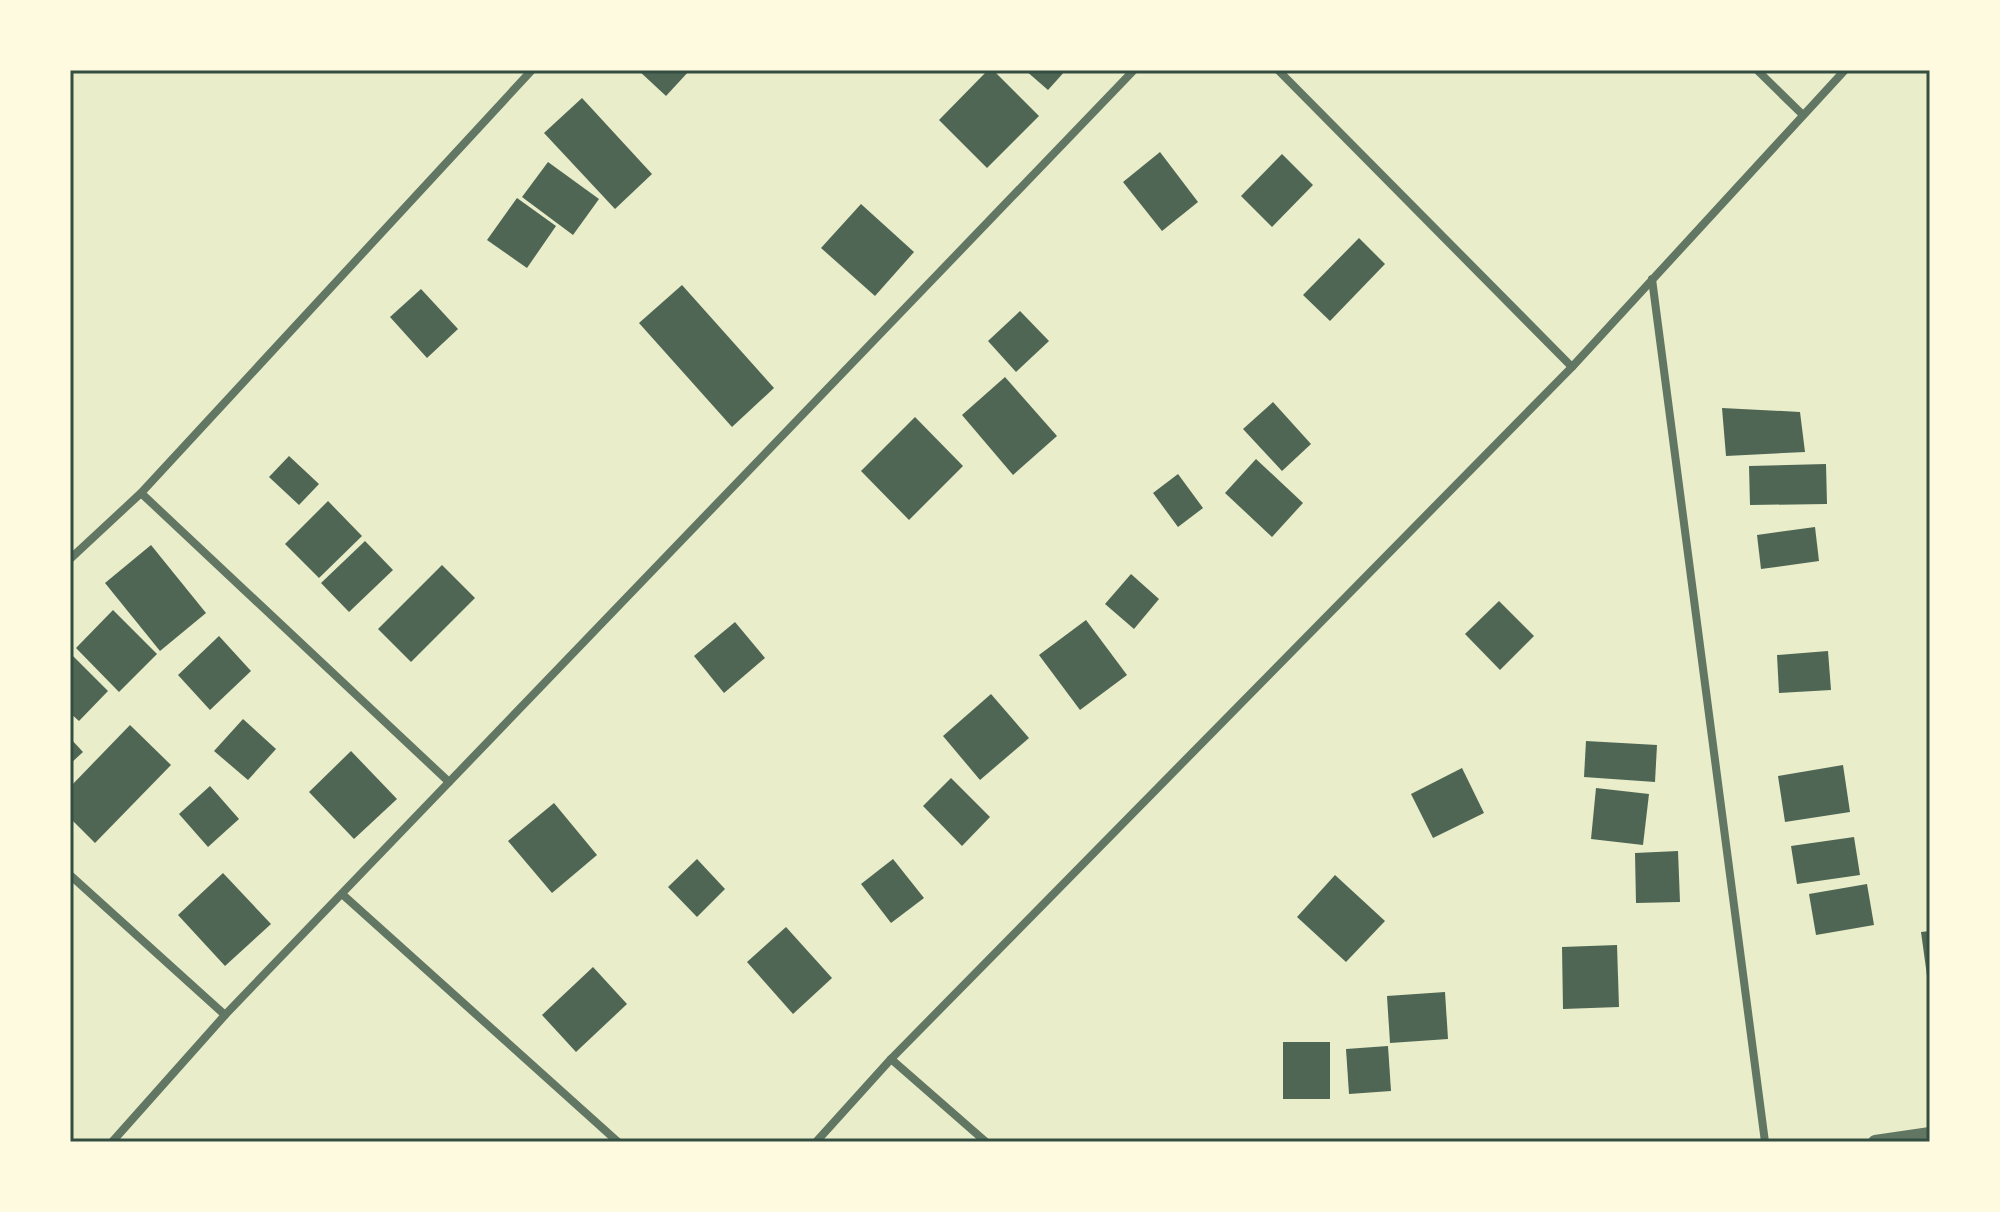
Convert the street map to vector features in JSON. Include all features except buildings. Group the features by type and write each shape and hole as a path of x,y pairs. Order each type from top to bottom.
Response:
{"street":[{"path":"70,559 141,493 532,70"},
{"path":"112,1142 225,1015 1134,70"},
{"path":"1278,70 1572,367"},
{"path":"1757,70 1803,115"},
{"path":"816,1142 891,1059 1572,367 1845,70"},
{"path":"1652,279 1765,1142"},
{"path":"141,493 449,782"},
{"path":"70,875 225,1015"},
{"path":"342,894 618,1142"},
{"path":"891,1059 986,1142"},
{"path":"1875,1142 1930,1134"}]}
